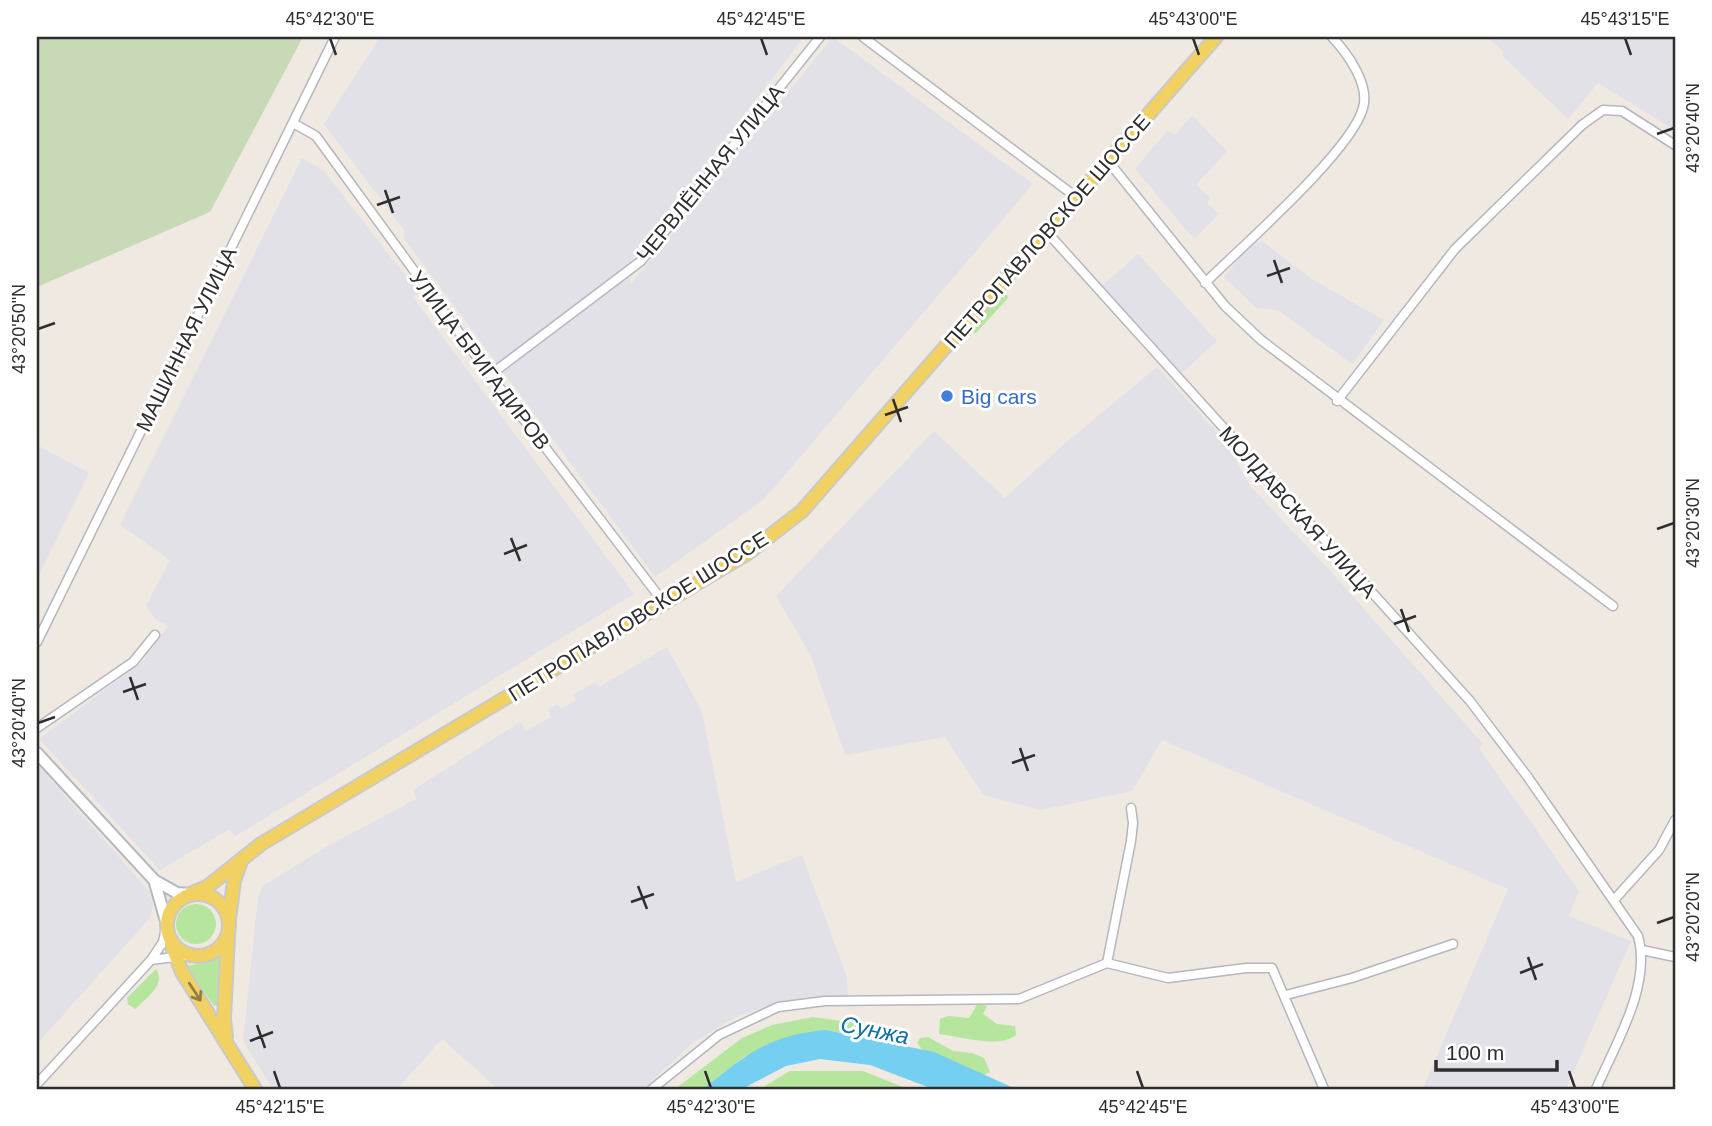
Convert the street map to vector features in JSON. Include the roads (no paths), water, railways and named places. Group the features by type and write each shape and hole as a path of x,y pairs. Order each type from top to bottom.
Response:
{"main road":[{"name":"ПЕТРОПАВЛОВСКОЕ ШОССЕ","path":"190,894 207,887 261,844 748,553 802,511 1216,37"},
{"path":"37,753 154,880 177,893 201,893 220,903 229,927 225,941 210,954 190,956 174,945 167,928 177,901 190,894"},
{"path":"228,1044 224,1019 229,927 232,891 241,861"},
{"path":"154,880 175,957 255,1089"}],"street":[{"name":"МАШИННАЯ УЛИЦА","path":"37,642 335,37"},
{"name":"ЧЕРВЛЁННАЯ УЛИЦА","path":"490,375 641,261 820,37"},
{"path":"863,37 1076,197"},
{"path":"1205,283 1312,180 1355,125 1364,107 1361,87 1350,57 1332,37"},
{"path":"1338,401 1455,249 1582,125 1603,110 1622,110 1675,145"},
{"name":"УЛИЦА БРИГАДИРОВ","path":"293,122 316,136 490,375 664,603"},
{"path":"1108,161 1205,283 1261,340 1338,401 1613,606"},
{"name":"МОЛДАВСКАЯ УЛИЦА","path":"1046,231 1470,701 1527,776 1639,936 1642,950"},
{"path":"37,728 133,662 155,635"},
{"path":"1107,963 1131,841 1133,823 1130,808"},
{"path":"1614,900 1659,850 1675,820"},
{"path":"37,1084 151,960 163,942 167,928"},
{"path":"1286,995 1352,978 1453,944"},
{"path":"1596,1089 1628,1012 1641,970 1642,950 1675,957"},
{"path":"151,960 190,956"},
{"path":"652,1089 719,1035 778,1007 825,1001 1019,999 1107,963 1168,978 1246,968 1272,968 1286,995 1324,1089"}],"water":[{"path":"826,1030 934,1052 1016,1089 933,1089 870,1065 820,1059 786,1066 742,1089 703,1089 732,1066 773,1042"}],"place":[{"name":"Big cars","path":"947,396"}],"water label":[{"name":"Сунжа","path":"875,1030"}]}
